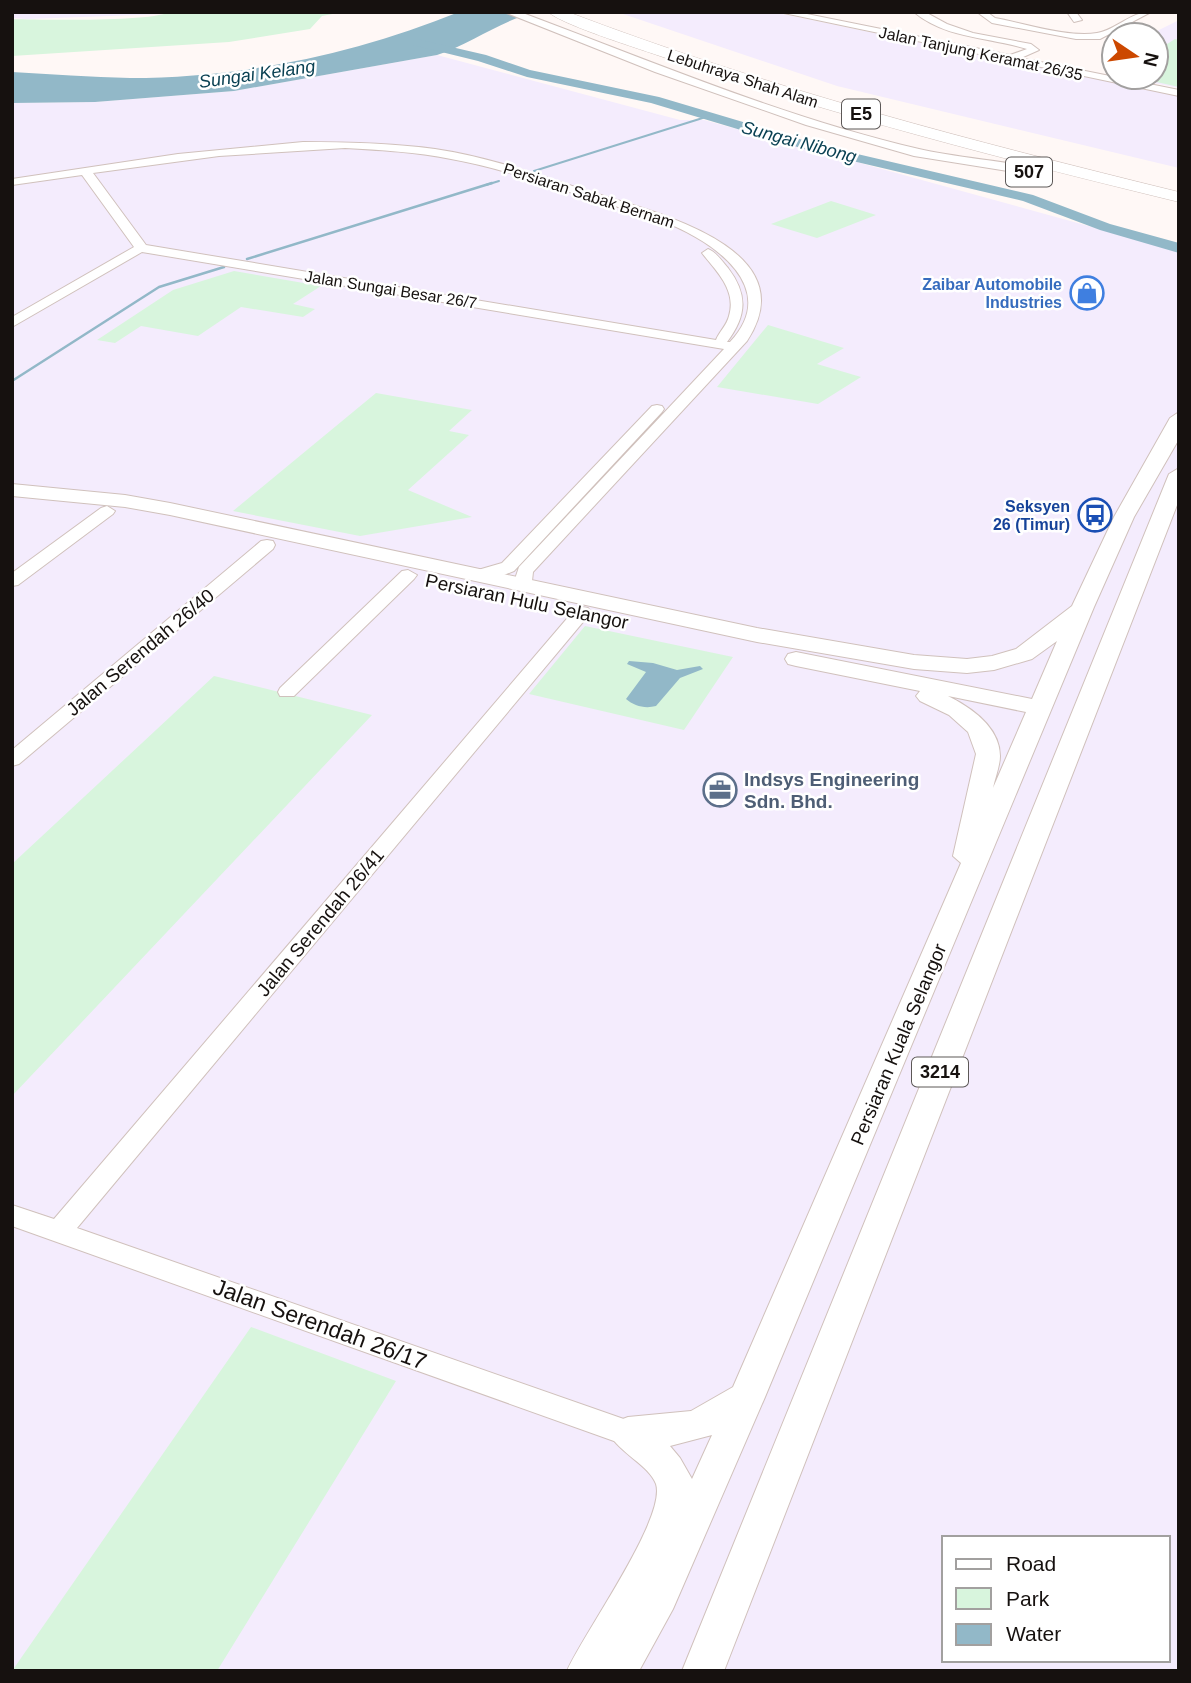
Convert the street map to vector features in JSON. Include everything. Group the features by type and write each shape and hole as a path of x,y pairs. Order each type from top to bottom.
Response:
{"highway":[{"name":"Lebuhraya Shah Alam","path":"555,12 583,18 766,79 948,133 1147,187"},
{"name":"Lebuhraya Shah Alam","path":"583,18 702,67 807,100 1147,187 1179,191"},
{"name":"507","path":"766,79 1000,135"},
{"name":"507","path":"807,100 1014,168 1147,187"},
{"path":"1147,187 1179,180"},
{"path":"1147,187 1176,209"}],"main road":[{"path":"509,12 687,80 829,128 915,152 1014,168"},
{"name":"Persiaran Kuala Selangor","path":"617,1671 659,1595 747,1397 1083,607 1125,517 1179,418"},
{"path":"1041,708 1068,699 1155,495 1179,465"},
{"name":"3214","path":"703,1671 1179,474"},
{"name":"Persiaran Hulu Selangor","path":"12,490 125,501 170,509 757,635 914,662 967,666 994,663 1024,654 1083,607"},
{"name":"Persiaran Hulu Selangor","path":"12,501 107,511 874,676 1041,708"},
{"path":"874,676 922,693 957,710 979,729 988,754 953,916"},
{"path":"628,1433 681,1431 723,1414 747,1397"},
{"path":"588,1671 661,1541 674,1509 677,1486 669,1471 628,1433"}],"street":[{"name":"Jalan Tanjung Keramat 26/35","path":"783,12 1179,93"},
{"path":"918,12 937,25 1034,50 1009,60"},
{"path":"981,12 992,20 1076,36 1100,36 1144,14"},
{"path":"1120,12 1144,14"},
{"path":"1006,42 1038,29"},
{"name":"Persiaran Sabak Bernam","path":"89,180 250,149 358,146 422,150 489,163 659,216 703,236 741,266 755,294 753,319 734,347 525,571 523,582 528,587"},
{"name":"Persiaran Sabak Bernam","path":"12,184 89,180 293,150 342,149 416,155 470,164 658,223 693,240 723,268 737,290 737,318 718,344 508,567 490,575 477,576"},
{"path":"12,323 140,248 139,242 89,180"},
{"name":"Jalan Sungai Besar 26/7","path":"140,248 734,347"},
{"path":"723,268 741,266"},
{"path":"12,581 107,511"},
{"name":"Jalan Serendah 26/40","path":"12,760 268,545"},
{"path":"287,692 408,575"},
{"name":"Jalan Serendah 26/41","path":"59,1231 582,612"},
{"name":"Jalan Serendah 26/17","path":"12,1215 628,1433"}],"shaded area":[{"path":"12,12 221,12 27,19 12,18"},
{"path":"773,12 1100,80 1100,91 1155,91 1179,96 1179,168 837,86 623,14"},
{"path":"1179,20 1179,88 1170,86 1170,24"},
{"path":"437,55 680,120 704,120 1179,251 1179,1671 12,1671 12,103 95,102 234,91"}],"green space":[{"path":"169,12 343,12 322,16 310,29 229,42 12,56 12,19 119,19"},
{"path":"1179,40 1179,87 1170,85 1170,42"},
{"path":"831,201 876,215 817,238 771,224"},
{"path":"234,271 321,286 293,304 315,309 303,317 241,307 198,336 141,326 115,343 97,340 173,290"},
{"path":"768,325 844,348 817,364 861,377 818,404 717,387"},
{"path":"376,393 472,410 449,431 469,435 408,490 472,517 360,536 233,511"},
{"path":"585,626 733,657 684,730 529,694"},
{"path":"214,676 372,715 12,1096 12,864"},
{"path":"251,1327 396,1381 217,1671 12,1671"}],"water":[{"name":"Sungai Kelang","path":"459,12 537,12 437,55 234,91 95,102 12,103 12,72 130,78 214,74 298,61 339,51 420,27"},
{"path":"629,661 653,663 677,670 700,666 703,669 680,678 656,706 644,707 626,699 646,672 627,664"}],"waterway":[{"name":"Sungai Nibong","path":"417,43 482,58 527,73 654,100 819,149 1028,198 1105,227 1179,248"},
{"path":"534,171 709,116"},
{"path":"486,185 499,181"},
{"path":"247,259 492,183"},
{"path":"12,381 159,287 224,267"}],"place":[{"name":"Zaibar Automobile Industries","path":"1087,293"},
{"name":"Seksyen 26 (Timur)","path":"1095,515"},
{"name":"Indsys Engineering Sdn. Bhd.","path":"720,790"}]}
